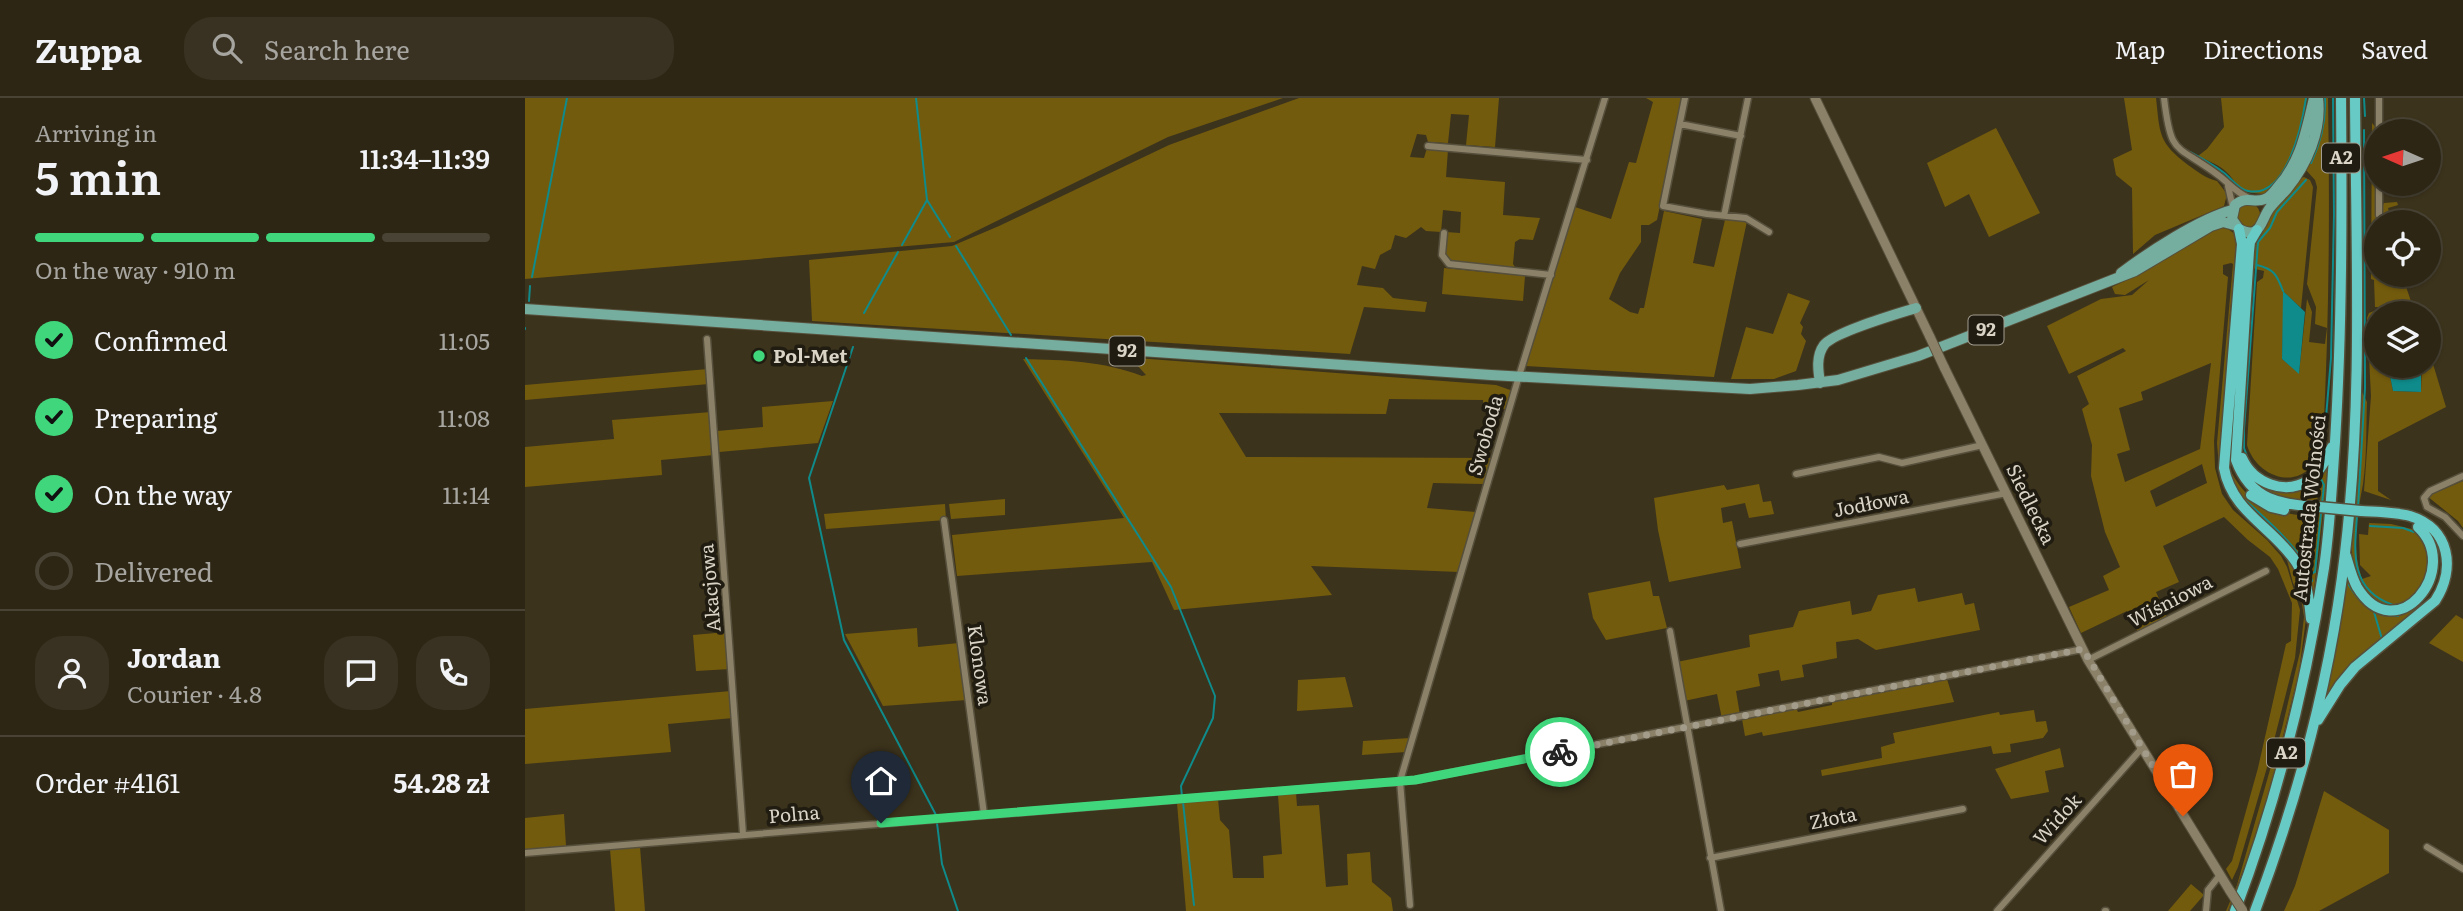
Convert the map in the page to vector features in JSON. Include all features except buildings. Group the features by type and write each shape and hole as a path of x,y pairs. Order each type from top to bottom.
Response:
{"highway":[{"name":"Autostrada Wolności","path":"2235,911 2279,781 2313,636 2326,553 2335,442 2341,269 2341,98"},
{"name":"Autostrada Wolności","path":"2255,911 2287,819 2315,723 2345,553 2352,474 2357,321 2355,98"},
{"path":"2236,227 2242,244 2231,447 2238,480 2257,500 2281,510 2403,515 2434,531 2444,547 2448,573 2435,601 2346,677 2315,723"},
{"path":"2257,230 2250,246 2231,447 2224,468 2235,498 2282,544 2299,568 2309,597 2313,636"},
{"path":"2231,447 2255,476 2268,484 2284,487 2310,479 2323,465 2335,442"},
{"path":"2345,553 2357,587 2371,603 2384,609 2400,610 2418,605 2432,593 2439,579 2439,554 2434,542 2423,531 2408,523 2361,514"}],"main road":[{"name":"Siedlecka","path":"1815,98 2088,660 2243,911"},
{"name":"92","path":"2115,278 2137,261 2187,231 2233,209 2240,201 2269,197 2291,169 2303,146 2316,98"},
{"name":"92","path":"525,309 1722,389 1820,383 1867,373 1918,356 2076,296 2135,271 2211,226 2223,222 2248,232 2257,230 2263,224 2269,209 2307,159 2317,125 2316,98"},
{"path":"2253,199 2262,205 2265,217"},
{"path":"2233,209 2236,227"},
{"path":"1820,383 1820,354 1830,339 1916,308"}],"street":[{"name":"Swoboda","path":"1400,781 1519,376 1605,98"},
{"path":"1685,98 1663,206 1746,218 1769,232"},
{"path":"1724,216 1748,98"},
{"path":"2164,98 2168,132 2176,147 2217,174 2227,184 2253,199"},
{"path":"2379,98 2379,119"},
{"path":"1680,124 1741,136"},
{"path":"1428,146 1587,160"},
{"path":"2227,184 2233,209"},
{"path":"1444,233 1442,255 1448,264 1551,275"},
{"name":"Akacjowa","path":"707,339 743,834"},
{"path":"1796,474 1879,457 1902,463 1983,445"},
{"path":"2463,476 2430,491 2424,498 2427,507 2445,517 2463,537"},
{"name":"Jodłowa","path":"1740,544 2007,493"},
{"name":"Klonowa","path":"944,520 984,814"},
{"name":"Wiśniowa","path":"2088,660 2266,571"},
{"path":"1669,631 1721,911"},
{"name":"Polna","path":"525,853 1430,778 2083,649"},
{"name":"Widok","path":"1997,911 2141,748"},
{"path":"1400,781 1410,905"},
{"name":"Złota","path":"1710,858 1963,808"},
{"path":"2427,847 2463,869"},
{"path":"2206,911 2208,890 2220,875"}],"shaded area":[{"path":"525,98 1283,98 1168,137 954,242 525,279"},
{"path":"1299,98 1499,98 1495,147 1466,145 1469,115 1451,114 1448,143 1428,142 1426,135 1417,134 1410,157 1424,158 1427,148 1448,150 1446,177 1505,182 1503,215 1540,218 1533,240 1520,239 1515,242 1515,267 1446,261 1446,232 1460,233 1461,212 1443,210 1441,232 1426,231 1421,227 1406,238 1395,235 1391,249 1380,255 1375,269 1362,266 1357,285 1383,288 1393,298 1427,302 1425,312 1364,307 1350,354 812,321 809,260 952,246 1169,145"},
{"path":"1646,98 1682,98 1657,220 1649,225 1641,225 1641,242 1620,273 1609,299 1630,312 1638,314 1640,308 1644,308 1664,211 1702,219 1693,263 1714,267 1725,220 1747,221 1714,377 1526,366 1575,207 1611,219 1629,162 1636,163 1653,102"},
{"path":"2124,98 2156,98 2162,136 2171,150 2188,165 2217,181 2227,194 2224,206 2155,235 2133,254 2132,188 2116,175 2113,159 2132,150"},
{"path":"2221,98 2307,98 2302,125 2289,163 2274,185 2264,194 2242,190 2223,169 2198,156 2224,127"},
{"path":"2322,98 2328,98 2329,183 2328,311 2323,439 2313,465 2295,477 2285,477 2275,475 2258,464 2247,445 2257,282 2263,278 2264,271 2251,268 2254,241 2267,226 2273,210 2299,179 2304,177 2310,180 2313,187 2301,308 2284,292 2282,359 2299,373 2307,299 2312,312 2309,342 2325,344 2327,328 2315,324 2316,307 2307,284 2317,187 2315,180 2306,170"},
{"path":"1996,128 2040,213 1989,237 1969,194 1945,207 1927,163"},
{"path":"2372,196 2380,196 2382,207 2384,203 2397,202 2398,205 2389,210 2371,210"},
{"path":"2248,203 2259,210 2260,215 2253,226 2248,227 2237,220 2236,215 2243,204"},
{"path":"2216,228 2229,230 2238,239 2230,313 2220,470 2232,500 2279,546 2294,565 2303,587 2307,611 2299,672 2270,788 2228,911 2282,728 2300,652 2304,617 2301,598 2293,583 2287,560 2234,506 2220,479 2217,443 2231,263 2223,265 2223,274 2228,277 2214,441 2215,468 2222,494 2233,510 2281,556 2300,610 2295,658 2268,764 2232,880 2226,869 2232,861 2258,768 2286,644 2291,641 2292,603 2278,569 2270,557 2224,517 2163,546 2179,582 2156,592 2167,617 2138,632 2127,611 2081,633 2069,607 2109,590 2103,576 2120,567 2105,532 2091,476 2092,445 2082,409 2089,404 2077,376 2126,351 2123,348 2069,374 2047,326 2101,299 2132,295 2149,280 2125,295 2115,294 2112,287 2144,272","holes":["2211,363 2200,449 2125,482 2117,454 2130,450 2119,408 2143,400 2141,392","2202,464 2207,483 2156,507 2150,491"]},
{"path":"1444,268 1525,276 1523,301 1442,294"},
{"path":"2374,287 2406,287 2411,301 2375,301"},
{"path":"1788,293 1810,301 1800,323 1803,327 1801,334 1806,341 1796,371 1774,379 1731,379 1746,327 1773,334"},
{"path":"1136,358 1496,385 1513,391 1508,409 1484,409 1483,400 1389,399 1386,414 1219,413 1246,457 1492,458 1484,484 1433,483 1427,508 1476,512 1459,572 1311,566 1332,595 1174,610 1152,562 957,576 952,535 1124,518 1023,359 1083,362 1146,375 1137,365"},
{"path":"708,369 709,384 525,400 525,385"},
{"path":"2370,378 2390,378 2393,391 2421,392 2422,378 2437,378 2446,407 2378,442 2378,491 2391,500 2364,491"},
{"path":"2362,392 2367,402 2366,453 2356,544 2362,579 2371,576 2360,565 2359,534 2368,535 2369,523 2391,524 2416,530 2437,562 2434,579 2426,592 2415,601 2401,605 2373,599 2362,589 2353,564"},
{"path":"833,401 818,443 719,452 717,431 763,427 762,407"},
{"path":"711,412 714,455 661,460 662,475 525,487 525,447 614,439 612,420"},
{"path":"2329,460 2312,607 2308,582 2235,493 2227,464 2243,490 2252,498 2262,505 2285,513 2315,517 2315,527 2306,528 2317,529 2321,492 2318,492 2317,504 2294,502 2258,488 2247,472 2290,489"},
{"path":"2463,481 2463,528 2427,496"},
{"path":"1759,484 1763,502 1771,501 1774,514 1749,518 1745,503 1721,508 1723,523 1732,521 1741,568 1669,582 1654,498 1724,485 1727,490"},
{"path":"1005,499 1005,515 951,519 949,504"},
{"path":"945,504 946,520 826,529 824,514"},
{"path":"2443,552 2444,575 2436,594 2427,606 2362,657 2337,684 2325,703 2348,568 2357,590 2371,604 2387,612 2405,612 2421,606 2433,594 2442,576"},
{"path":"1650,581 1653,596 1659,596 1667,628 1606,640 1593,618 1588,593"},
{"path":"1915,588 1918,602 1962,593 1965,605 1974,603 1980,630 1876,650 1858,639 1836,642 1837,658 1802,665 1804,677 1781,681 1779,670 1758,674 1760,686 1736,691 1740,715 1722,719 1717,694 1684,701 1677,662 1750,647 1749,635 1793,627 1799,611 1850,601 1852,615 1871,611 1878,595"},
{"path":"2456,615 2463,619 2463,662 2429,643"},
{"path":"917,628 918,647 959,643 967,700 883,706 845,634"},
{"path":"727,632 730,669 696,671 693,635"},
{"path":"1345,677 1353,707 1297,711 1298,680"},
{"path":"1947,679 1954,702 1763,736 1762,732 1745,736 1742,719 1796,708 1798,712 1832,705 1832,701"},
{"path":"731,691 733,718 668,724 671,752 525,764 525,709"},
{"path":"2034,710 2036,722 2046,721 2048,731 2043,738 2010,744 2011,752 1993,754 1991,746 1822,776 1821,770 1882,758 1881,747 1895,743 1893,733 1999,712 2000,715"},
{"path":"1410,738 1406,752 1362,755 1363,741"},
{"path":"2060,748 2064,767 2045,771 2049,792 2011,799 1995,769"},
{"path":"2324,791 2389,830 2389,873 2319,911 2284,911 2295,886"},
{"path":"1296,793 1297,806 1319,805 1326,887 1348,885 1347,854 1370,852 1372,882 1391,898 1393,911 1186,911 1177,803 1218,799 1220,820 1229,830 1233,878 1264,878 1263,856 1282,854 1278,795"},
{"path":"564,814 566,846 525,850 525,818"},
{"path":"640,847 645,911 615,911 610,849"},
{"path":"2191,884 2204,895 2190,911 2168,911"}],"water":[{"path":"2283,291 2305,312 2299,374 2282,359"},
{"path":"2390,378 2421,378 2421,392 2393,391"}],"waterway":[{"path":"532,277 567,98"},
{"path":"916,98 927,200 950,237"},
{"path":"2190,152 2223,172 2241,188 2248,191 2262,190 2273,184 2290,158 2301,125 2306,98"},
{"path":"2311,163 2322,131 2325,98"},
{"path":"2323,453 2331,358 2333,98"},
{"path":"2364,98 2365,116"},
{"path":"2247,456 2244,429 2258,242 2270,228 2277,212 2306,180"},
{"path":"2358,507 2365,388 2364,196"},
{"path":"902,245 927,200"},
{"path":"956,246 1011,335"},
{"path":"864,313 898,252"},
{"path":"2257,265 2274,274 2283,291"},
{"path":"529,301 530,286"},
{"path":"853,347 809,478 844,640 936,815"},
{"path":"1026,358 1171,587 1215,696 1213,718 1181,786 1182,797"},
{"path":"2315,482 2326,469"},
{"path":"2320,477 2324,485 2322,504"},
{"path":"2245,500 2294,548 2312,581"},
{"path":"2310,574 2315,572 2321,513"},
{"path":"2357,516 2356,557 2362,580 2369,590 2393,605"},
{"path":"2370,526 2403,528 2414,532"},
{"path":"2349,585 2364,604 2385,614"},
{"path":"2374,612 2382,639"},
{"path":"2390,615 2398,616"},
{"path":"1183,802 1194,905"},
{"path":"937,823 942,864 958,911"}],"way so far":[{"path":"1560,752 2083,649 2183,816"}],"place":[{"name":"Pol-Met","path":"759,356"}],"route":[{"path":"881,823 1415,780 1560,752"}]}
